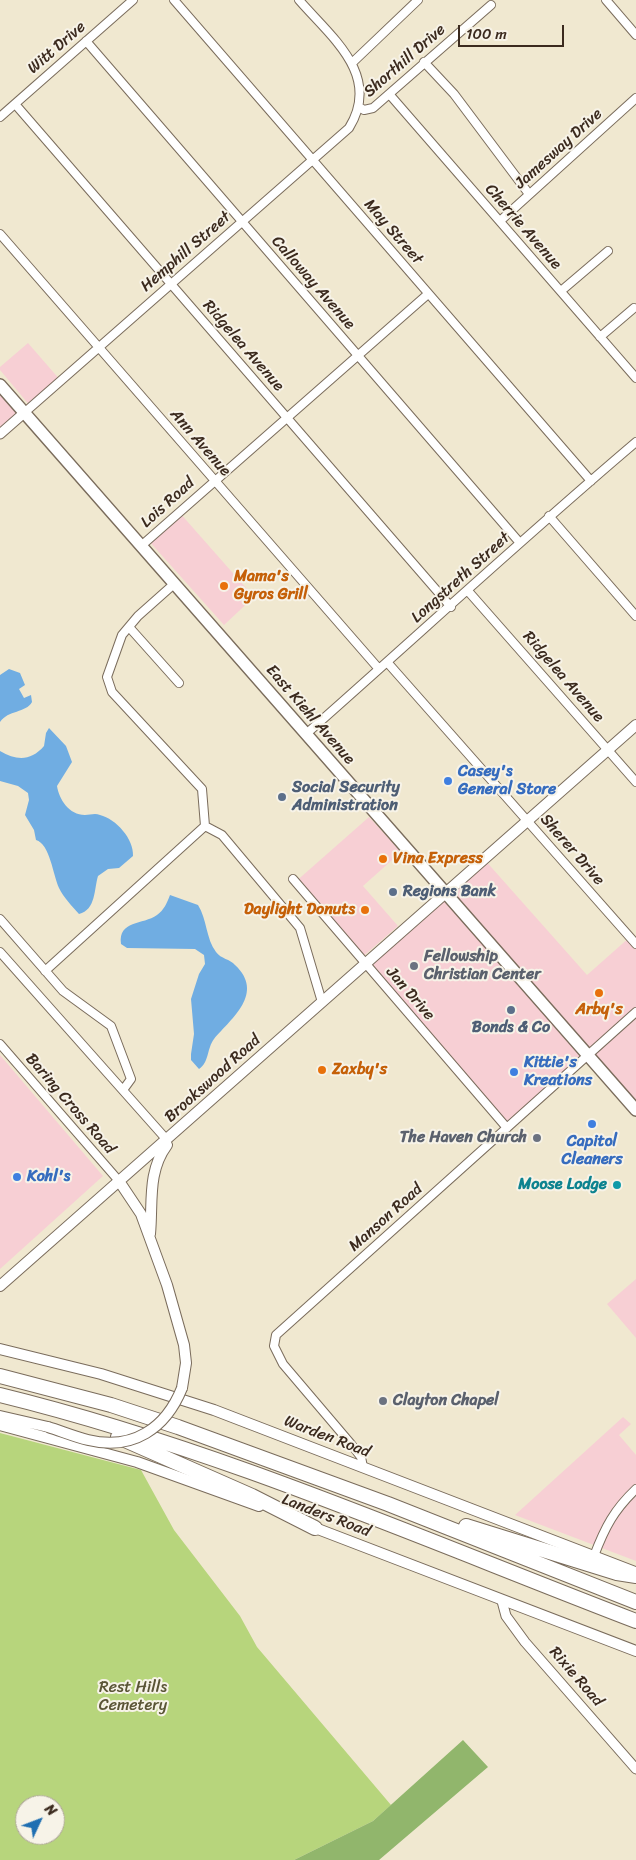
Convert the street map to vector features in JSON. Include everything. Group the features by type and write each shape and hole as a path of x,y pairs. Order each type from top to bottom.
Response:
{"highway":[{"path":"0,1376 74,1394 178,1427 388,1504 636,1602"},
{"path":"0,1395 83,1416 230,1465 636,1621"},
{"path":"83,1416 104,1431 148,1449 315,1528"},
{"path":"388,1504 617,1572 636,1574"}],"main road":[{"name":"East Kiehl Avenue","path":"0,385 636,1110"},
{"name":"Brookswood Road","path":"0,1286 636,725"},
{"path":"150,1237 152,1175 159,1156 179,1129"},
{"path":"0,1416 48,1427 88,1440 111,1443 135,1439 154,1428 174,1407 182,1388 186,1363 184,1345 168,1285 150,1237 141,1214 120,1181"},
{"name":"Warden Road","path":"0,1349 77,1367 159,1392 363,1467 636,1574"},
{"name":"Landers Road","path":"0,1424 137,1462 636,1651"}],"street":[{"name":"Witt Drive","path":"0,117 133,0"},
{"name":"May Street","path":"174,0 591,481"},
{"path":"299,0 353,62 360,88 359,107"},
{"path":"353,62 418,0"},
{"path":"606,0 636,34"},
{"name":"Shorthill Drive","path":"359,107 364,110 373,108 390,95 424,62 490,5"},
{"name":"Calloway Avenue","path":"86,41 520,543"},
{"path":"424,62 454,94 529,194"},
{"name":"Cherrie Avenue","path":"390,95 636,378"},
{"name":"Jamesway Drive","path":"500,221 636,98"},
{"name":"Ridgelea Avenue","path":"14,104 451,607"},
{"name":"Hemphill Street","path":"24,413 313,161 349,128 359,107"},
{"name":"Ann Avenue","path":"0,234 379,670"},
{"path":"561,292 608,251"},
{"name":"Lois Road","path":"141,546 428,294"},
{"path":"600,337 634,308"},
{"path":"0,434 24,413"},
{"name":"Longstreth Street","path":"306,734 451,607 549,516 636,442"},
{"path":"549,516 636,616"},
{"path":"174,584 138,616 122,635 107,677 112,692 202,789 205,826"},
{"name":"Ridgelea Avenue","path":"468,591 636,782"},
{"path":"129,627 179,683"},
{"name":"Sherer Drive","path":"387,662 636,944"},
{"path":"45,971 205,826"},
{"path":"205,826 222,836 300,928 322,1002"},
{"name":"Jan Drive","path":"293,879 507,1128"},
{"path":"0,919 63,991 111,1026 131,1079 123,1090"},
{"path":"0,952 167,1140"},
{"name":"Manson Road","path":"363,1467 361,1457 351,1444 283,1364 274,1346 276,1334 636,1012"},
{"name":"Baring Cross Road","path":"0,1044 120,1181"},
{"path":"594,1556 606,1524 619,1505 636,1488"},
{"name":"Rixie Road","path":"502,1601 506,1616 525,1642 636,1769"}],"shaded area":[{"path":"28,343 61,381 31,407 0,370 0,367"},
{"path":"0,385 24,413 0,434"},
{"path":"179,512 254,597 224,625 148,540"},
{"path":"369,817 401,852 363,886 398,926 360,959 293,884"},
{"path":"484,859 587,975 630,937 636,944 636,1110 587,1055 507,1128 363,966"},
{"path":"0,1055 103,1176 0,1269"},
{"path":"636,1279 636,1338 607,1304"},
{"path":"623,1417 631,1424 619,1435 636,1455 636,1561 515,1515"}],"green space":[{"name":"Rest Hills Cemetery","path":"0,1433 141,1470 174,1530 240,1616 257,1647 391,1805 373,1821 294,1860 0,1860"},
{"path":"463,1740 488,1767 379,1860 294,1860 373,1821"}],"water":[{"path":"9,669 20,673 25,685 19,689 24,698 31,695 32,702 26,708 8,715 0,722 0,675"},
{"path":"49,728 66,746 72,762 57,786 63,801 74,812 85,815 98,814 118,825 131,843 133,850 133,856 119,868 108,869 98,876 89,908 79,914 59,888 45,847 36,840 34,830 25,815 29,800 28,793 18,786 0,781 0,751 18,758 34,755 44,746 46,733"},
{"path":"170,895 198,905 213,947 218,954 235,965 243,975 247,985 242,1005 214,1039 205,1063 199,1069 191,1060 194,1034 191,999 199,974 205,964 204,955 195,949 127,948 121,944 121,936 127,927 157,915 162,911"}],"place":[{"name":"Mama's Gyros Grill","path":"224,586"},
{"name":"Casey's General Store","path":"448,781"},
{"name":"Social Security Administration","path":"282,797"},
{"name":"Vina Express","path":"383,859"},
{"name":"Regions Bank","path":"393,892"},
{"name":"Daylight Donuts","path":"365,910"},
{"name":"Fellowship Christian Center","path":"414,966"},
{"name":"Arby's","path":"599,993"},
{"name":"Bonds & Co","path":"511,1010"},
{"name":"Zaxby's","path":"322,1070"},
{"name":"Kittie's Kreations","path":"514,1072"},
{"name":"Capitol Cleaners","path":"592,1124"},
{"name":"The Haven Church","path":"537,1138"},
{"name":"Kohl's","path":"17,1177"},
{"name":"Moose Lodge","path":"617,1185"},
{"name":"Clayton Chapel","path":"383,1401"}]}
